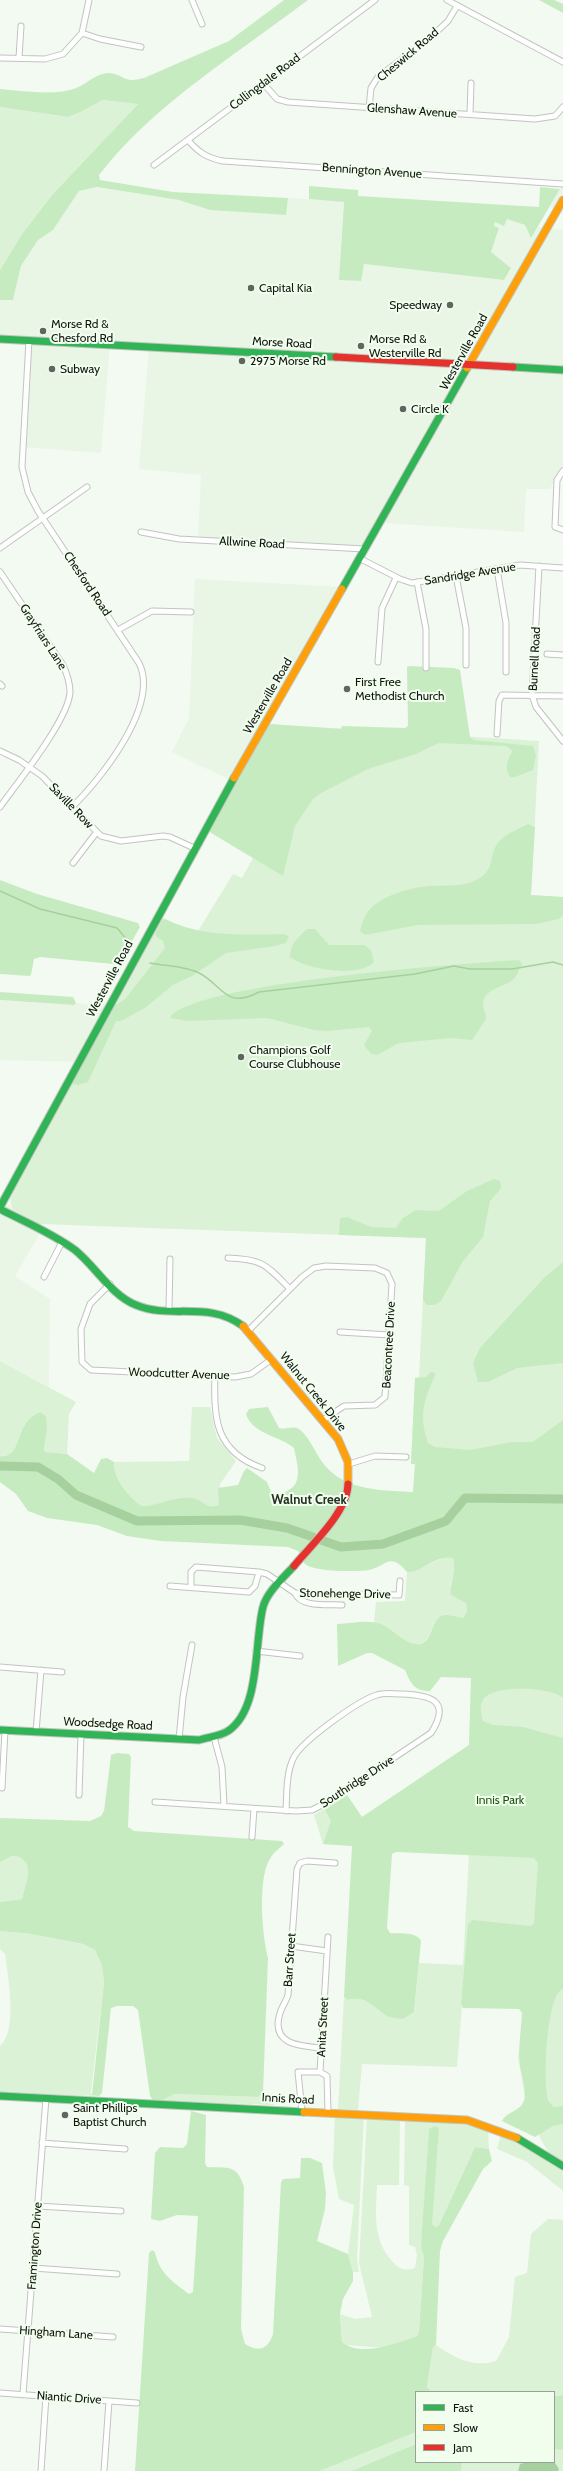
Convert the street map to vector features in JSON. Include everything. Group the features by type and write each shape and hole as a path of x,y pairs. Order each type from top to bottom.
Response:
{"main road":[{"name":"Westerville Road","path":"0,1208 194,848 471,364 563,200"},
{"name":"Morse Road","path":"0,339 563,370"},
{"name":"Walnut Creek Drive","path":"0,1208 62,1242 87,1258 119,1294 135,1305 169,1310 209,1312 226,1316 249,1330 338,1439 348,1464 348,1491 338,1515 279,1583 263,1606 248,1708 238,1722 227,1732 214,1737"},
{"name":"Woodsedge Road","path":"3,1730 199,1740 214,1737"},
{"name":"Innis Road","path":"0,2096 421,2117 483,2124 509,2132 534,2145 563,2166"}],"street":[{"path":"0,58 45,59 63,54 82,32 89,0"},
{"path":"192,0 202,24"},
{"name":"Collingdale Road","path":"154,165 375,0"},
{"path":"447,0 563,62"},
{"name":"Cheswick Road","path":"369,108 371,88 378,77 448,21 457,6"},
{"path":"19,58 21,26"},
{"path":"82,32 100,39 141,47"},
{"name":"Glenshaw Avenue","path":"263,83 277,98 288,102 549,118 555,116 563,107"},
{"path":"470,114 471,83"},
{"name":"Bennington Avenue","path":"188,140 201,154 211,159 223,161 563,184"},
{"name":"Chesford Road","path":"29,340 22,467 28,492 42,518 142,668 144,696 139,711 104,772 72,807"},
{"path":"560,530 555,527 557,480 563,472"},
{"path":"0,548 87,487"},
{"name":"Allwine Road","path":"141,532 179,539 365,549"},
{"name":"Sandridge Avenue","path":"360,558 396,578 417,582 520,566 563,568"},
{"name":"Burnell Road","path":"539,566 532,695 536,707 563,741"},
{"path":"496,569 506,623 506,672"},
{"name":"Grayfriars Lane","path":"0,572 63,665 69,678 70,693 61,717 0,807"},
{"path":"456,576 466,628 466,665"},
{"path":"378,662 382,608 396,578"},
{"path":"417,582 426,629 426,668"},
{"path":"118,630 152,611 191,612"},
{"path":"547,654 563,655"},
{"path":"497,734 499,701 502,695 563,696"},
{"name":"Saville Row","path":"0,751 29,766 42,776 96,833 114,840 170,837 194,848"},
{"path":"73,863 96,833"},
{"path":"44,1277 62,1242"},
{"path":"228,1258 258,1261 267,1267 290,1289 249,1330"},
{"path":"169,1310 170,1259"},
{"name":"Beacontree Drive","path":"290,1289 314,1268 326,1266 375,1268 387,1273 392,1284 385,1396 375,1405 344,1406 323,1420"},
{"name":"Woodcutter Avenue","path":"110,1284 90,1304 81,1329 83,1364 94,1371 215,1376 251,1374 272,1359"},
{"path":"340,1332 390,1335"},
{"path":"215,1376 214,1414 219,1430 228,1447 241,1459 262,1468"},
{"path":"348,1464 375,1456 406,1457"},
{"name":"Stonehenge Drive","path":"191,1587 192,1572 194,1568 259,1572 267,1574 294,1593 399,1595 400,1581"},
{"path":"170,1586 191,1587 203,1590 249,1592 255,1586 259,1572"},
{"path":"294,1593 297,1599 303,1602 342,1605"},
{"path":"179,1739 183,1697 192,1645"},
{"path":"256,1651 300,1656"},
{"path":"0,1667 62,1672"},
{"path":"36,1732 41,1670"},
{"name":"Southridge Drive","path":"155,1802 286,1811 312,1810 326,1803 431,1733 438,1722 439,1710 436,1702 430,1696 422,1694 387,1694 370,1698 309,1739 293,1759 288,1783 286,1811"},
{"path":"2,1788 3,1730"},
{"path":"79,1795 81,1734"},
{"path":"214,1737 222,1766 224,1806"},
{"path":"252,1837 254,1809"},
{"name":"Barr Street","path":"322,2048 297,2046 288,2043 282,2036 279,2025 279,2014 288,1995 297,1869 300,1863 307,1861 335,1863"},
{"name":"Anita Street","path":"328,1937 320,2072 327,2076 328,2112"},
{"path":"291,1946 327,1951"},
{"path":"302,2111 298,2072 320,2072"},
{"name":"Framington Drive","path":"23,2394 34,2268 46,2098"},
{"path":"42,2143 126,2149"},
{"path":"38,2206 121,2212"},
{"path":"34,2268 117,2274"},
{"name":"Hingham Lane","path":"0,2329 112,2337"},
{"name":"Niantic Drive","path":"0,2393 137,2402"},
{"path":"41,2471 46,2396"},
{"path":"104,2471 109,2401"}],"shaded area":[{"path":"563,184 563,214 550,207"},
{"path":"97,187 179,200 210,210 286,215 288,198 344,201 340,280 363,264 504,280 511,268 491,252 499,228 494,226 495,222 507,218 525,225 531,238 538,227 563,230 563,467 550,489 526,489 524,532 382,523 367,548 198,539 201,475 139,469 149,347 110,344 101,453 22,447 29,340 0,338 0,300 13,300 21,266 38,240 53,230 79,191"},
{"path":"195,579 344,587 236,783 172,752 189,718"},
{"path":"0,1000 73,1005 76,1003 113,1007 82,1062 0,1060"},
{"path":"0,1205 10,1205 12,1209 39,1224 40,1233 15,1276 50,1299 49,1387 0,1361"},
{"path":"555,2463 559,2469 558,2471 518,2471 520,2464"}],"green space":[{"path":"284,0 308,0 225,60 171,103 145,125 121,149 99,175 100,180 173,192 288,198 286,215 210,210 179,200 97,187 79,191 53,230 38,240 21,266 13,300 0,300 0,270 22,234 52,195 138,104 102,100 81,112 68,117 0,107 0,89 28,92 59,92 76,88 104,73 118,75 132,80 144,78 229,41"},
{"path":"539,0 554,0 563,4 563,13"},
{"path":"101,100 138,104 52,195 22,234 0,270 0,107 68,117 81,112"},
{"path":"309,186 358,190 358,196 539,207 540,187 560,189 531,238 525,225 507,219 504,226 495,222 494,226 499,228 491,252 511,268 504,280 364,264 361,281 339,280 344,202 309,199"},
{"path":"407,667 454,668 460,670 470,737 474,740 533,746 536,755 533,770 515,777 510,777 507,771 507,764 512,752 511,749 506,746 439,743 416,754 368,769 321,793 313,799 295,826 283,876 208,831 269,724 341,729 342,726 405,728 408,726"},
{"name":"Innis Park","path":"269,724 539,741 531,895 563,897 563,2191 527,2162 497,2149 501,2135 505,2133 518,2139 557,2168 528,2116 518,2056 526,2007 462,2006 457,2067 362,2064 358,2110 338,2109 344,1997 348,2000 360,1999 370,2002 389,2017 414,2012 419,1963 463,1965 469,1853 323,1844 314,1815 347,1795 362,1817 469,1745 478,1496 413,1492 415,1464 411,1464 415,1378 419,1377 426,1238 39,1224 12,1209 10,1198 161,917 184,928 198,931 233,874 242,878 253,858 208,831"},
{"path":"528,824 535,827 531,895 563,897 563,915 559,919 536,924 418,925 365,935 360,931 367,912 377,903 391,895 422,887 463,884 481,877 489,869 494,849 497,844 511,832"},
{"path":"0,880 37,894 138,923 140,927 120,962 113,964 40,957 34,959 31,975 29,976 0,974"},
{"path":"165,919 193,929 222,934 283,934 289,936 286,943 275,946 226,953 192,976 173,985 145,1008 121,1021 116,1021 88,1082 78,1085 73,1084 72,1080 113,1007 125,999 165,948 163,941 155,934 162,920"},
{"path":"307,929 315,929 329,945 364,945 371,950 374,962 367,967 345,971 320,969 298,962 290,957 291,948"},
{"path":"519,960 522,964 513,980 486,995 483,1006 486,1019 472,1040 451,1038 399,1043 377,1055 371,1054 364,1045 372,1031 369,1027 327,1031 314,1030 267,1018 188,1021 170,1018 189,1006 226,995 276,985 391,970"},
{"path":"0,992 73,997 76,1003 74,1005 0,1000"},
{"path":"494,1179 500,1181 501,1188 490,1201 483,1237 463,1261 441,1301 434,1305 427,1305 423,1300 426,1238 339,1235 340,1218 347,1217 371,1227 396,1228 403,1218 416,1210 439,1211 467,1191"},
{"path":"563,1262 563,1363 517,1368 488,1382 478,1382 473,1363 480,1348 545,1277"},
{"path":"0,1361 76,1402 69,1414 67,1454 47,1452 44,1449 47,1429 40,1412 26,1423 12,1452 7,1455 0,1456"},
{"name":"Innis Park","path":"431,1372 435,1373 435,1376 425,1401 423,1417 428,1443 435,1447 470,1450 512,1442 533,1442 563,1420 563,1698 547,1691 509,1689 498,1691 489,1695 483,1700 481,1708 483,1721 493,1725 523,1727 563,1738 563,1989 557,1995 549,2022 546,2076 548,2101 554,2107 563,2106 563,2124 553,2126 535,2137 502,2121 506,2116 521,2106 525,2095 519,2060 522,2013 519,2009 463,2008 461,2004 468,1924 472,1920 531,1926 534,1923 538,1863 534,1858 396,1852 392,1854 387,1928 390,1933 412,1934 421,1941 414,2012 403,2019 390,2017 365,2000 348,2000 344,1997 352,1846 323,1844 331,1821 325,1810 347,1795 362,1817 469,1745 471,1678 441,1677 430,1691 425,1691 420,1690 411,1683 405,1670 372,1653 367,1653 338,1666 337,1624 374,1622 385,1626 411,1643 420,1644 424,1642 428,1639 436,1620 440,1617 444,1615 451,1615 463,1618 467,1611 466,1603 451,1595 454,1567 453,1558 447,1557 440,1559 413,1572 407,1572 396,1562 392,1561 363,1571 317,1569 305,1564 298,1551 288,1547 161,1541 127,1536 97,1525 47,1518 28,1511 16,1494 0,1482 0,1456 7,1455 12,1452 26,1423 40,1412 46,1416 47,1429 44,1449 46,1452 67,1454 94,1473 101,1459 107,1458 114,1462 116,1475 123,1487 141,1506 185,1498 199,1500 211,1507 219,1505 218,1488 238,1485 244,1471 247,1468 267,1482 272,1494 280,1494 292,1488 296,1483 298,1467 294,1448 254,1426 249,1421 246,1414 249,1409 268,1407 279,1428 294,1427 302,1431 320,1459 329,1470 338,1477 361,1487 413,1492 415,1464 411,1464 415,1378 426,1377"},
{"path":"192,1407 210,1407 217,1438 236,1461 220,1484 219,1506 208,1508 198,1502 189,1499 182,1499 161,1504 141,1506 131,1497 119,1481 116,1475 114,1462 189,1461"},
{"path":"447,1556 453,1558 455,1566 450,1586 466,1603 467,1611 463,1618 451,1615 439,1617 426,1640 415,1644 406,1641 385,1627 374,1623 376,1602 405,1601 407,1572 412,1572 422,1568"},
{"path":"117,1753 129,1754 131,1757 128,1827 134,1831 282,1841 284,1844 272,1855 267,1866 262,1892 264,1935 268,1958 263,2093 258,2097 174,2094 161,2101 153,2100 150,2096 138,2010 133,2006 117,2006 111,2008 102,2093 99,2096 92,2095 104,1982 102,1966 95,1950 83,1944 31,1934 0,1931 0,1902 22,1899 28,1875 27,1864 20,1857 12,1856 0,1862 0,1818 90,1821 101,1816 104,1811 111,1755"},
{"path":"12,1856 20,1857 27,1864 28,1875 22,1899 0,1902 0,1862"},
{"path":"0,1931 31,1934 83,1944 95,1950 102,1966 104,1982 91,2092 92,2095 99,2096 0,2093 0,2046 6,2039 9,2029 10,2003 5,1954 0,1949"},
{"path":"263,2093 272,2095 274,2105 161,2101 174,2094 258,2097"},
{"path":"191,2111 206,2115 205,2163 207,2167 226,2168 235,2171 244,2187 241,2329 245,2344 259,2349 266,2346 273,2334 281,2182 283,2179 300,2178 301,2158 310,2158 322,2163 326,2193 325,2209 317,2241 348,2254 353,2272 353,2281 343,2299 340,2314 342,2342 350,2347 369,2349 379,2348 417,2336 419,2331 424,2257 421,2245 429,2129 435,2126 439,2128 432,2224 436,2227 439,2225 475,2147 489,2149 492,2161 483,2169 443,2241 440,2251 436,2345 433,2347 427,2387 431,2391 415,2391 415,2432 320,2471 135,2471 149,2253 152,2250 155,2252 160,2266 172,2281 189,2294 193,2292 198,2216 177,2215 160,2221 151,2219 155,2153 160,2147 183,2148 187,2144"},
{"path":"335,2114 364,2116 357,2258 359,2272 353,2272 348,2254 354,2205 339,2199 333,2167"},
{"path":"367,2116 399,2119 400,2122 399,2185 377,2185 376,2216 378,2236 386,2254 398,2267 405,2270 415,2268 417,2255 415,2247 409,2245 409,2186 404,2185 405,2122 408,2119 464,2123 488,2129 489,2149 475,2147 439,2225 436,2227 432,2224 429,2129 422,2245 424,2257 419,2331 417,2336 385,2348 346,2345 342,2342 340,2314 355,2319 372,2317 359,2263"},
{"path":"548,2219 563,2220 563,2407 561,2395 555,2396 555,2391 431,2391 427,2387 433,2347 436,2345 457,2358 464,2360 480,2363 496,2361 509,2337 515,2277 527,2273 531,2234"},
{"path":"563,2395 563,2450 555,2449 555,2396"},
{"path":"415,2432 415,2444 351,2471 320,2471"},
{"path":"415,2444 415,2463 462,2463 461,2471 351,2471"},
{"path":"555,2449 563,2450 563,2471 558,2471 559,2469 552,2463 555,2463"},
{"path":"462,2463 524,2463 518,2471 461,2471"},
{"path":"524,2463 546,2463 537,2465"}],"waterway":[{"path":"0,891 40,909 117,928 128,941"},
{"path":"150,963 194,971 207,978 225,994 231,997 239,998 248,997 259,992 415,974 454,966 470,969 512,969 553,962 563,965"},
{"path":"0,1466 38,1467 58,1479 76,1495 137,1521 240,1520 287,1528 313,1537"},
{"path":"321,1540 341,1547 383,1544 446,1521 465,1498 563,1499"}],"traffic: fast":[{"path":"0,339 336,357"},
{"path":"513,367 563,370"},
{"path":"342,589 467,368"},
{"path":"0,1207 234,778"},
{"path":"0,1209 48,1233 75,1250 111,1288 119,1295 136,1305 163,1311 203,1312 216,1314 230,1318 243,1326"},
{"path":"0,1730 199,1740 225,1733 239,1721 251,1692 260,1622 265,1601 276,1585 294,1566"},
{"path":"0,2096 304,2112"},
{"path":"517,2138 563,2166"}],"traffic: slow":[{"path":"467,368 563,200"},
{"path":"234,778 342,589"},
{"path":"243,1326 338,1439 348,1462 348,1484"},
{"path":"304,2112 467,2120 517,2138"}],"traffic: jam":[{"path":"336,357 513,367"},
{"path":"294,1566 319,1538 335,1517 342,1506 348,1484"}],"place":[{"name":"Capital Kia","path":"251,288"},
{"name":"Speedway","path":"450,305"},
{"name":"Morse Rd & Chesford Rd","path":"43,331"},
{"name":"Morse Rd & Westerville Rd","path":"361,346"},
{"name":"2975 Morse Rd","path":"242,361"},
{"name":"Subway","path":"52,369"},
{"name":"Circle K","path":"403,409"},
{"name":"First Free Methodist Church","path":"347,689"},
{"name":"Champions Golf Course Clubhouse","path":"241,1057"},
{"name":"Saint Phillips Baptist Church","path":"65,2115"}],"district":[{"name":"Walnut Creek","path":"309,1500"}]}
